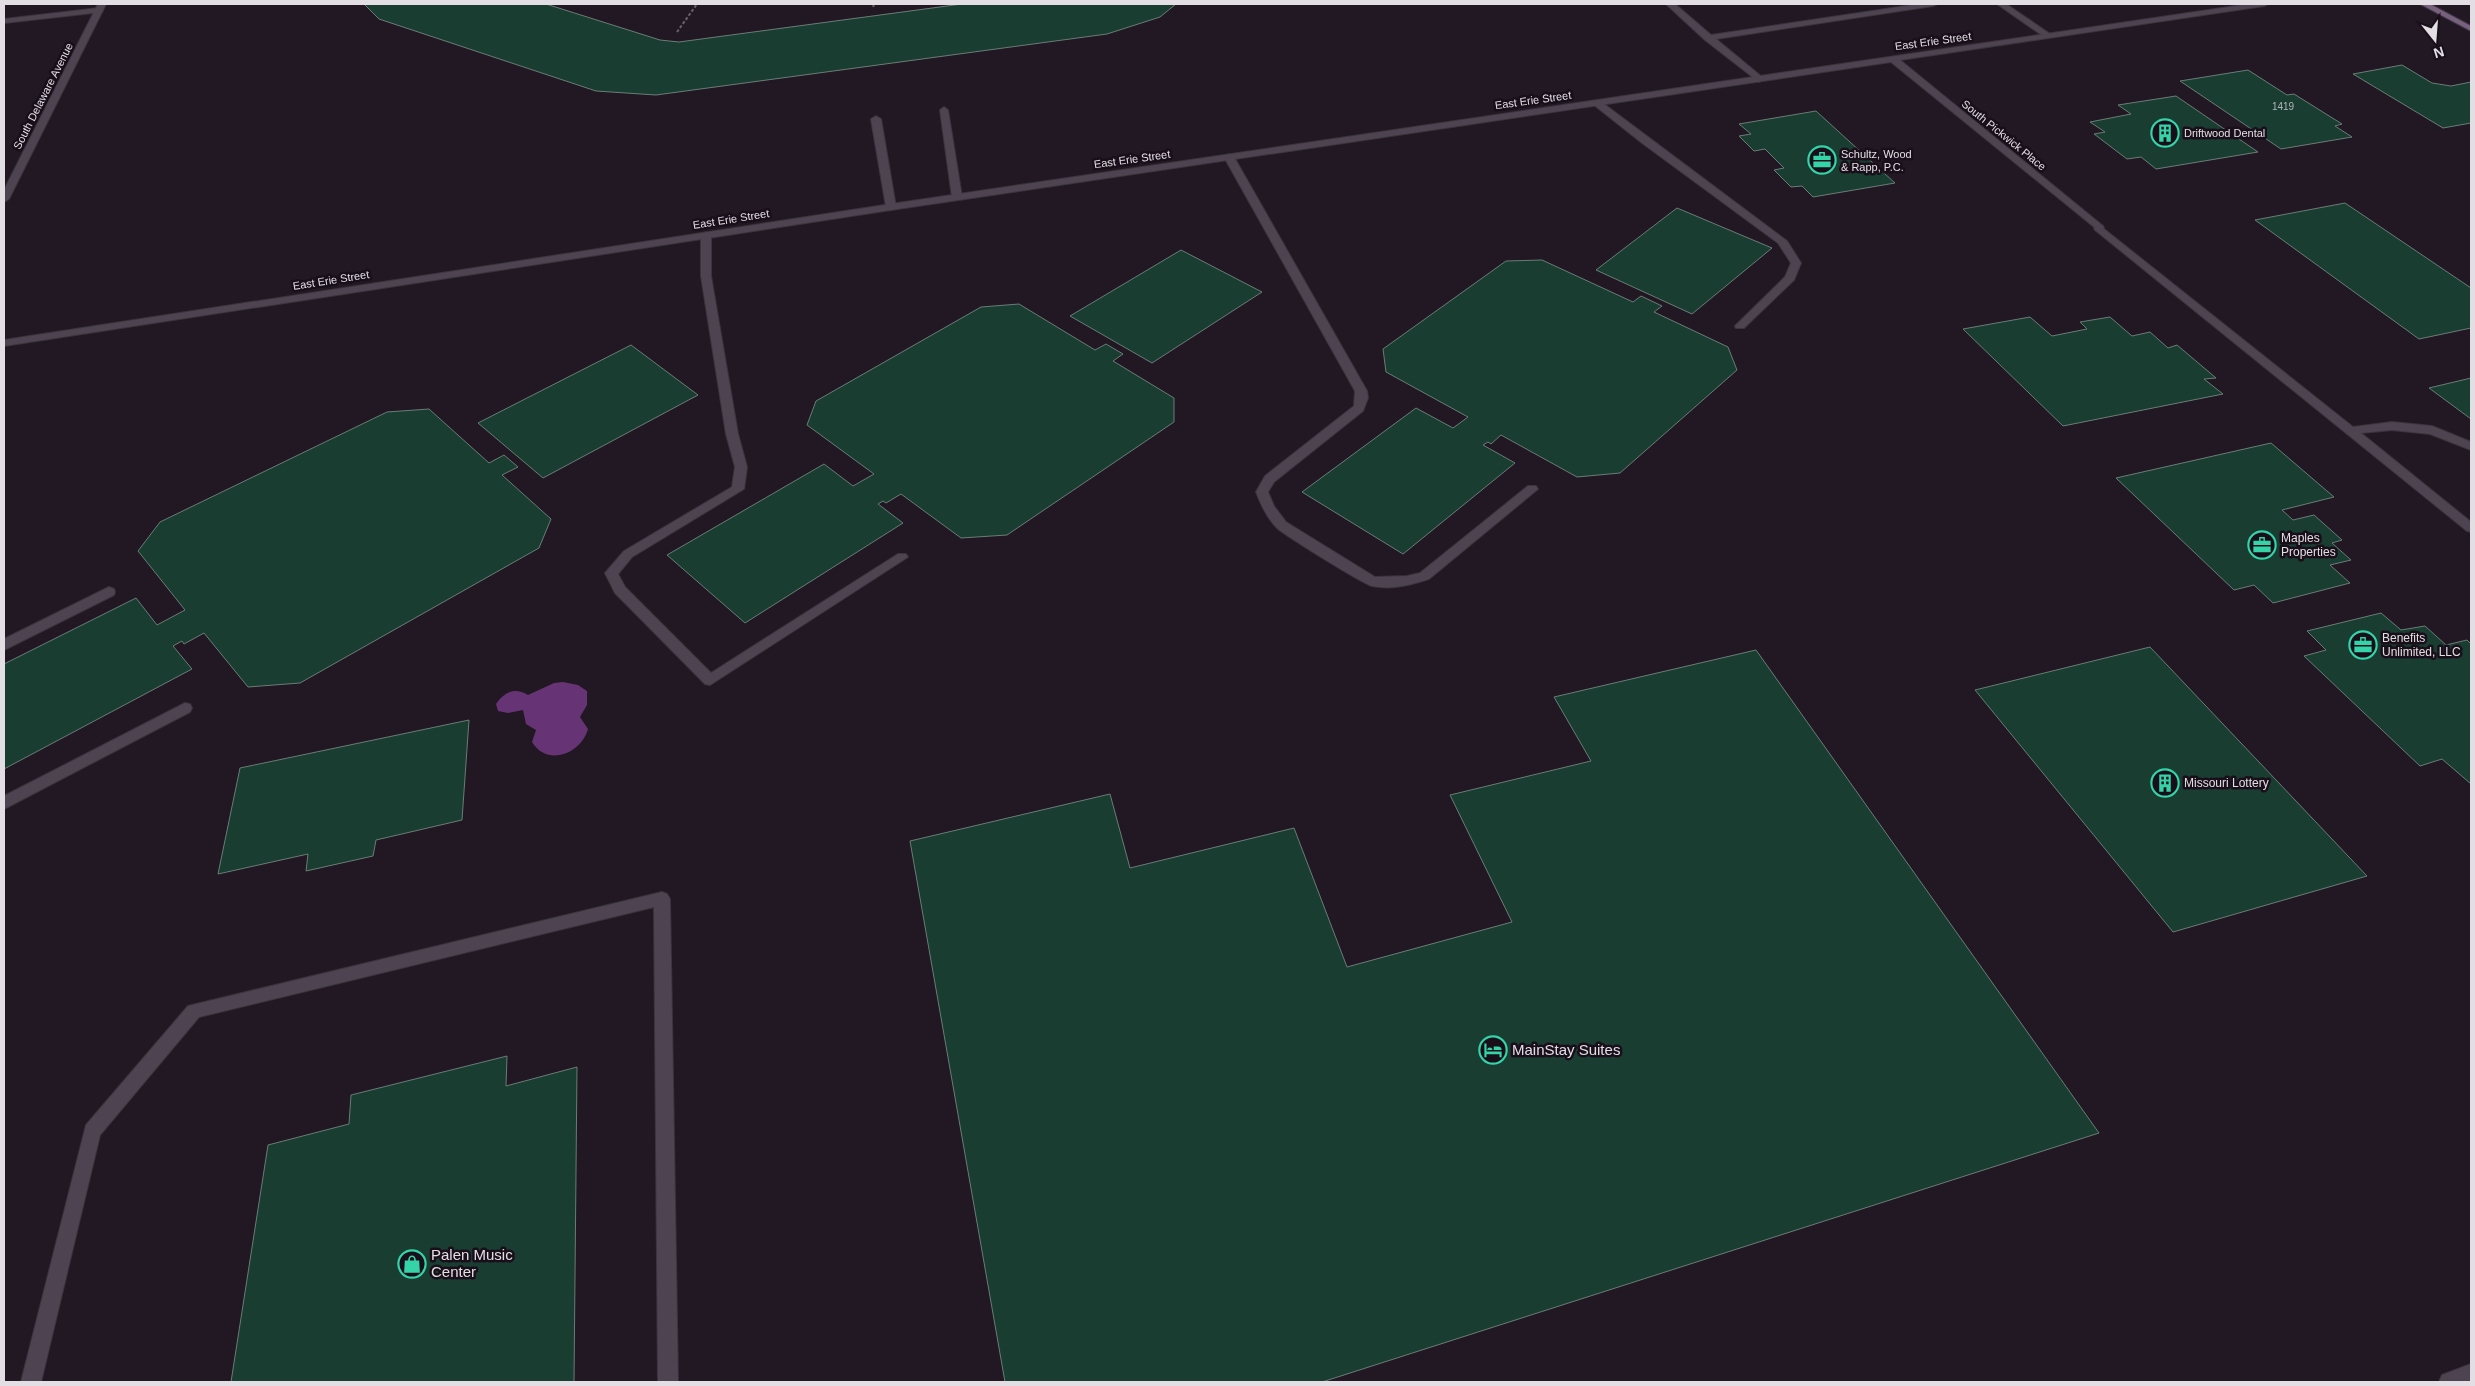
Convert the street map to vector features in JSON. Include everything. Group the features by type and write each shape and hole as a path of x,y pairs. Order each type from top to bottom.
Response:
{"main road":[{"path":"2424,4 2471,29"}],"street":[{"path":"1670,4 1708,38 1759,79"},
{"path":"1708,38 1934,4"},
{"path":"2001,4 2049,36"},
{"name":"East Erie Street","path":"4,343 957,197 2264,4"},
{"path":"4,21 101,7"},
{"name":"South Delaware Avenue","path":"4,199 101,7"},
{"name":"South Pickwick Place","path":"1894,60 2471,528"},
{"path":"1597,103 1645,141 1782,241 1791,253 1796,264 1790,278 1740,326"},
{"path":"944,110 957,197"},
{"path":"876,119 891,207"},
{"path":"1229,157 1361,390 1362,398 1359,408 1269,479 1262,492 1268,507 1282,525 1372,581 1385,583 1407,581 1424,576 1440,565 1532,489"},
{"path":"706,235 706,276 732,434 741,467 738,490 628,554 611,574 620,590 710,680 902,557"},
{"path":"2350,431 2392,426 2432,430 2471,446"},
{"path":"4,645 109,592"},
{"path":"4,803 185,708"},
{"path":"31,1382 92,1131 194,1011 662,899 668,1382"},
{"path":"2449,1382 2471,1374"}],"path":[{"path":"677,32 697,4"},
{"path":"873,4 874,8"}],"shaded area":[{"path":"563,682 578,685 587,691 587,705 580,717 588,729 584,738 571,751 563,754 546,754 538,750 532,742 536,730 526,724 523,710 508,713 498,711 496,704 503,696 510,692 519,691 528,695 554,683"}],"building":[{"path":"364,4 546,4 660,40 679,42 962,4 1176,4 1160,17 1107,34 656,95 596,91 379,19"},
{"path":"2402,65 2432,83 2451,86 2471,82 2471,123 2443,128 2353,74"},
{"path":"2248,70 2287,95 2294,94 2342,124 2335,126 2352,137 2281,149 2180,81"},
{"name":"Driftwood Dental","path":"2176,96 2258,152 2156,169 2141,157 2127,159 2094,134 2105,132 2090,122 2131,114 2118,105"},
{"name":"Schultz, Wood & Rapp, P.C.","path":"1816,111 1895,183 1813,197 1802,186 1791,187 1774,170 1784,168 1765,149 1754,151 1739,136 1751,134 1739,124"},
{"path":"2345,203 2471,288 2471,328 2419,339 2255,220"},
{"path":"1677,208 1772,248 1692,314 1596,270"},
{"path":"1181,250 1262,292 1152,363 1070,316"},
{"path":"1542,260 1633,302 1641,296 1662,306 1654,312 1728,347 1737,370 1620,473 1577,477 1501,435 1491,444 1488,442 1483,445 1515,463 1403,554 1302,492 1416,408 1453,428 1468,417 1386,372 1383,349 1506,261"},
{"path":"1019,304 1095,350 1106,344 1123,354 1113,361 1174,398 1174,422 1007,535 961,538 901,494 886,503 883,501 878,504 903,523 745,623 667,555 824,464 853,486 874,474 807,425 816,401 981,307"},
{"path":"2030,317 2052,336 2087,329 2080,322 2110,317 2132,336 2150,332 2168,348 2177,345 2216,378 2204,379 2223,394 2063,426 1963,329"},
{"path":"631,345 698,395 543,478 478,423"},
{"path":"2471,378 2471,419 2429,388"},
{"path":"429,409 489,463 504,455 518,467 502,475 551,519 539,548 300,683 248,687 204,633 184,644 182,641 173,646 192,669 4,769 4,664 136,598 157,625 185,610 138,551 160,522 387,412"},
{"path":"2271,443 2334,497 2282,510 2293,520 2314,515 2342,540 2332,543 2351,560 2330,565 2350,583 2273,603 2254,585 2234,590 2116,478"},
{"path":"2381,613 2401,630 2425,626 2446,645 2467,640 2471,644 2471,784 2442,759 2420,766 2304,656 2326,650 2307,631"},
{"name":"Missouri Lottery","path":"2150,647 2367,876 2173,932 1975,690"},
{"name":"MainStay Suites","path":"1756,650 2099,1133 1322,1382 1005,1382 910,841 1110,794 1130,868 1294,828 1347,967 1512,922 1450,795 1591,761 1554,697"},
{"path":"469,720 462,820 376,840 373,856 306,871 308,854 218,874 240,768"},
{"name":"Palen Music Center","path":"507,1056 506,1086 577,1067 574,1382 231,1382 268,1145 349,1124 351,1095"}],"place":[{"name":"Driftwood Dental","path":"2165,133"},
{"name":"Schultz, Wood & Rapp, P.C.","path":"1822,160"},
{"name":"Maples Properties","path":"2262,545"},
{"name":"Benefits Unlimited, LLC","path":"2363,645"},
{"name":"Missouri Lottery","path":"2165,783"},
{"name":"MainStay Suites","path":"1493,1050"},
{"name":"Palen Music Center","path":"412,1264"}]}
